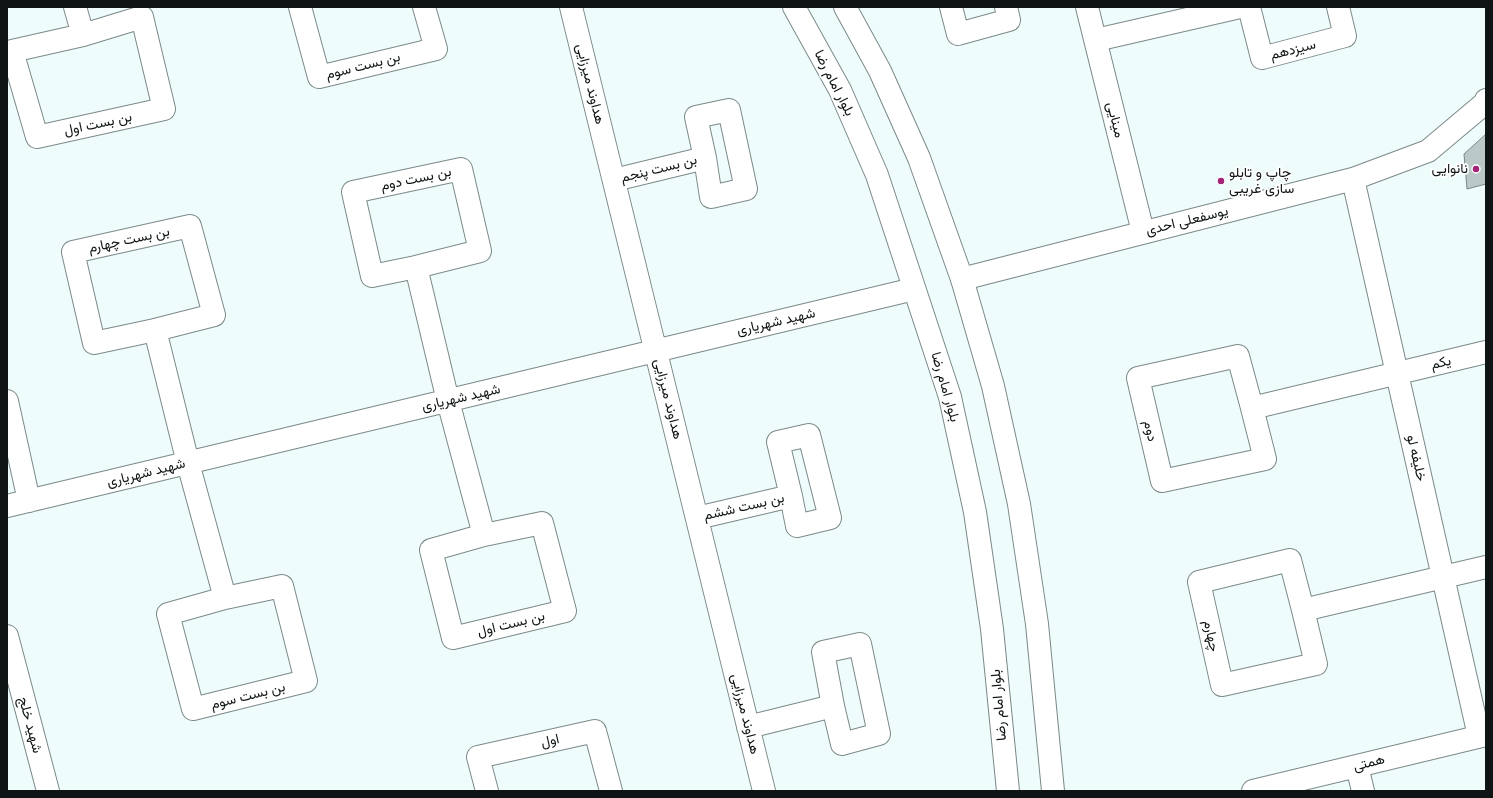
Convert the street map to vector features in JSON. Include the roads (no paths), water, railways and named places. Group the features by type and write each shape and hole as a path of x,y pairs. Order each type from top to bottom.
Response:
{"street":[{"path":"75,7 83,35"},
{"name":"بن بست سوم","path":"300,7 319,77 436,49 424,7"},
{"name":"هداوند میرزایی","path":"571,7 764,791"},
{"name":"بلوار امام رضا","path":"794,7 840,90 877,175 950,397 975,512 992,629 1008,791"},
{"path":"845,7 880,70 919,158 962,279 993,386 1019,504 1037,624 1053,791"},
{"path":"951,7 958,34 1009,20 1006,7"},
{"name":"مینایی","path":"1088,7 1143,232"},
{"path":"1096,40 1240,7"},
{"name":"سیزدهم","path":"1249,7 1262,58 1345,36 1338,7"},
{"name":"بن بست اول","path":"142,18 164,109 37,137 12,51 83,35 142,18"},
{"name":"یوسفعلی احدی","path":"962,279 1353,179 1428,152 1486,100"},
{"name":"بن بست پنجم","path":"614,180 705,158"},
{"name":"بن بست دوم","path":"460,170 480,251 416,267 372,276 353,192 460,170"},
{"name":"خلیفه لو","path":"1353,179 1443,577 1482,736"},
{"name":"بن بست چهارم","path":"190,226 214,314 155,330 94,343 73,252 190,226"},
{"path":"416,267 448,401 484,535"},
{"name":"شهید شهریاری","path":"7,506 914,289"},
{"path":"155,330 188,463 225,598"},
{"name":"یکم","path":"1397,374 1486,352"},
{"name":"دوم","path":"1238,356 1252,408 1265,459 1162,481 1138,378 1238,356"},
{"path":"1252,408 1397,374"},
{"path":"7,401 29,501"},
{"name":"بن بست ششم","path":"697,518 791,496"},
{"name":"بن بست اول","path":"542,523 565,611 453,638 431,550 484,535 542,523"},
{"name":"چهارم","path":"1290,560 1303,610 1316,664 1222,685 1199,582 1290,560"},
{"path":"1303,610 1486,567"},
{"name":"بن بست سوم","path":"282,586 306,681 193,709 168,614 225,598 282,586"},
{"name":"شهید خلج","path":"7,636 48,791"},
{"path":"748,726 833,706"},
{"name":"اول","path":"487,791 478,757 594,731 611,791"},
{"name":"همتی","path":"1253,791 1482,736"},
{"path":"1357,766 1363,791"}],"place":[{"name":"نانوایی","path":"1476,169"},
{"name":"چاپ و تابلو سازی غریبی","path":"1221,181"}]}
